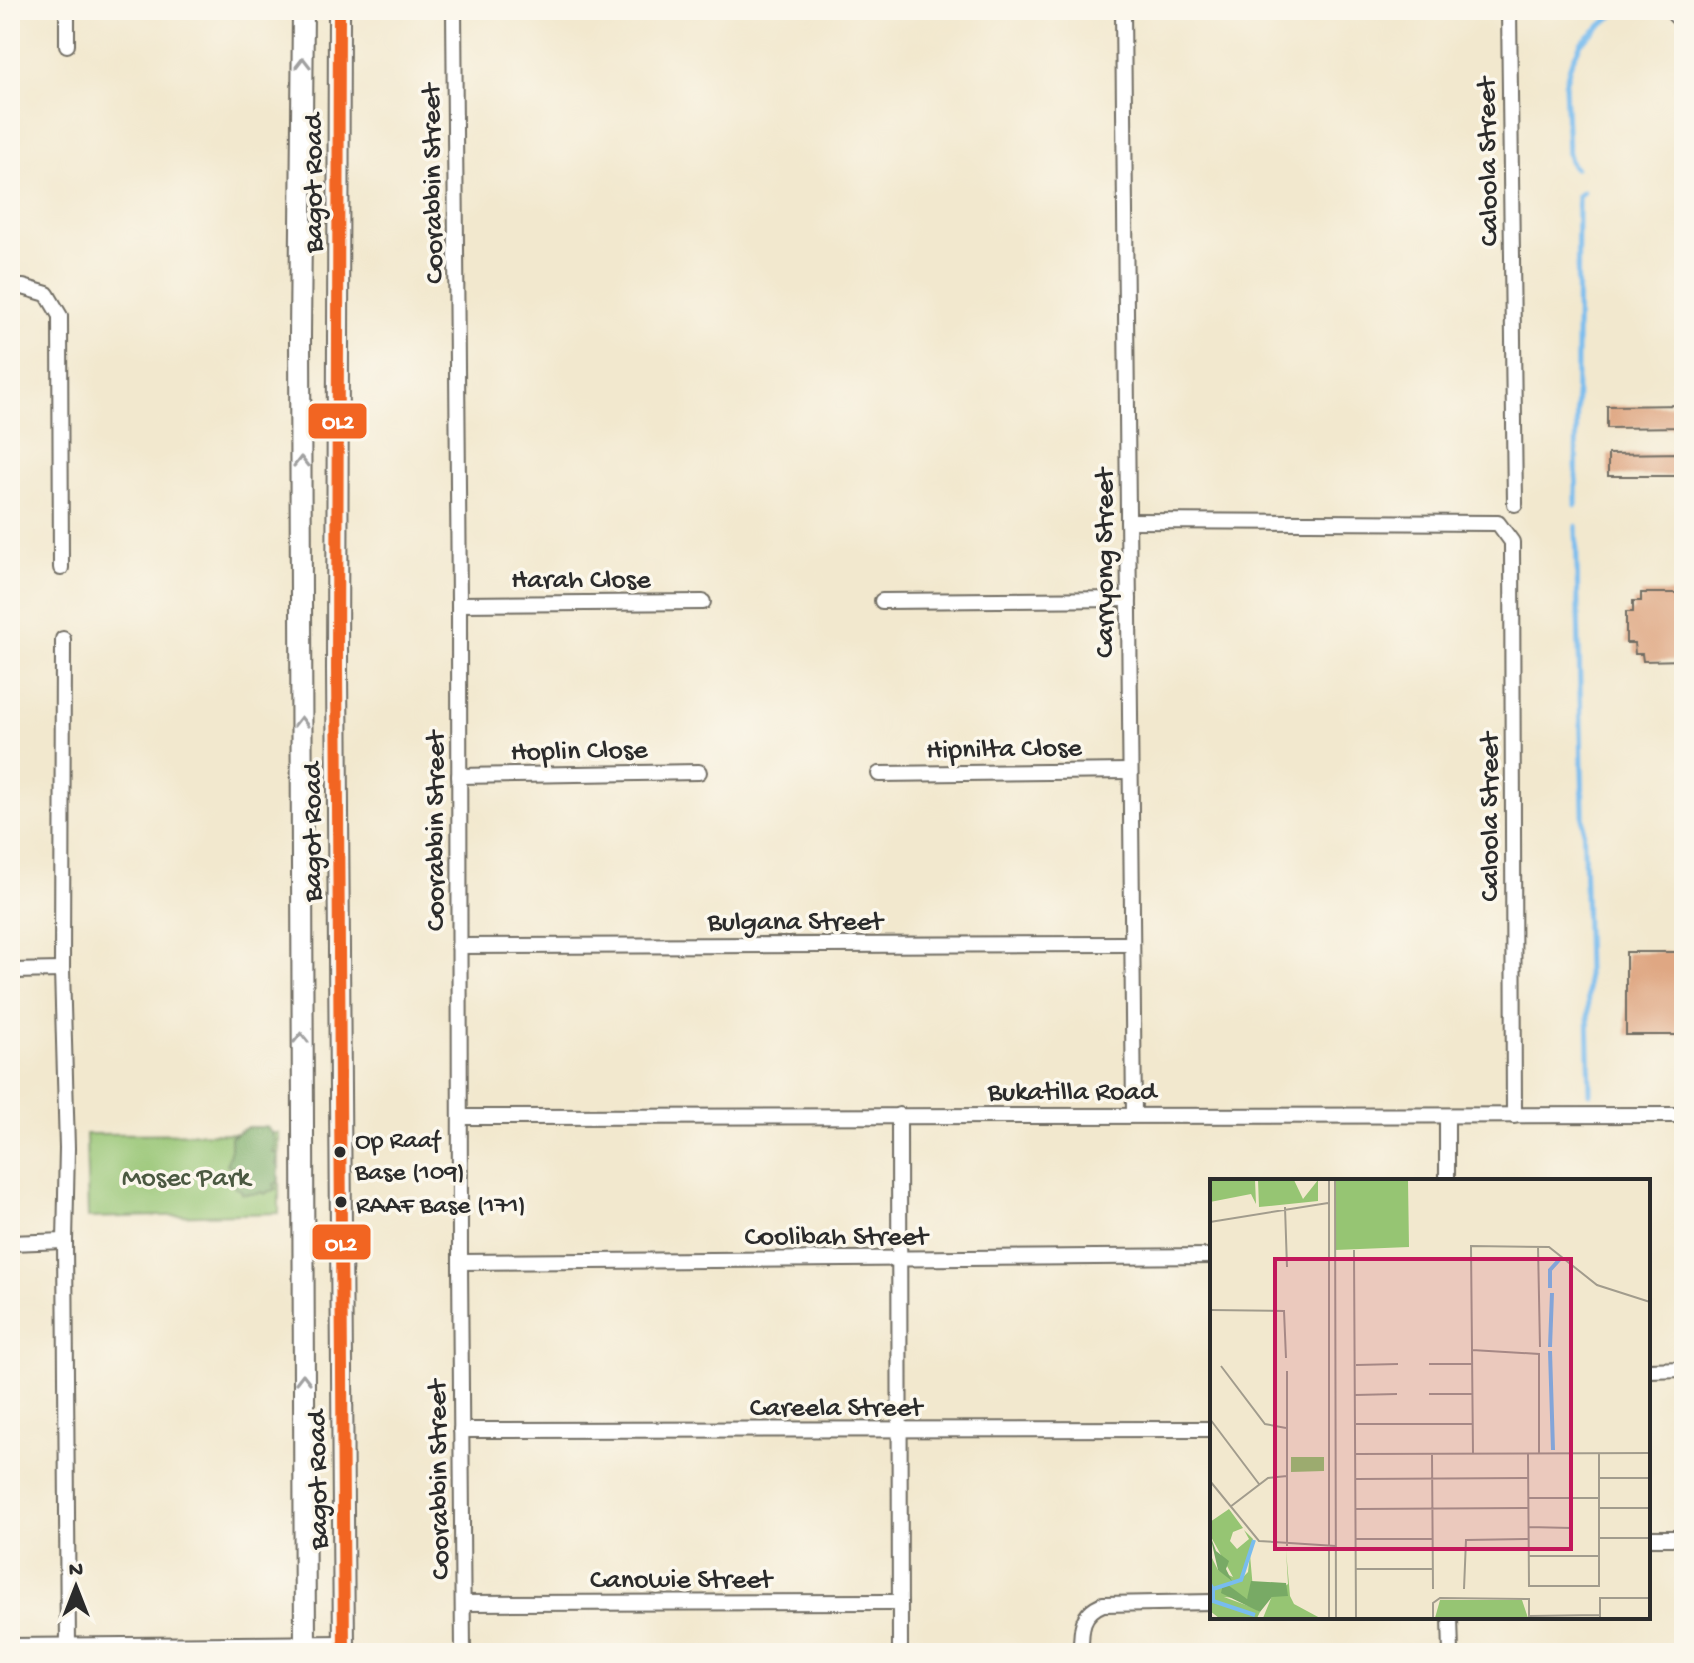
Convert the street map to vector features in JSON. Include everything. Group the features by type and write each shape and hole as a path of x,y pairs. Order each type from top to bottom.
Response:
{"main road":[{"name":"Bagot Road","path":"303,10 300,400 304,1648"},
{"name":"Bagot Road","path":"339,10 337,684 344,1648"}],"street":[{"path":"67,10 67,45"},
{"name":"Coorabbin Street","path":"454,10 463,1653"},
{"name":"Carryong Street","path":"1123,10 1134,1115"},
{"name":"Caloola Street","path":"1509,10 1515,504"},
{"path":"1670,10 1684,24"},
{"path":"10,288 23,287 47,294 60,316 61,568"},
{"name":"Caloola Street","path":"1128,521 1498,523 1512,542 1514,1116"},
{"path":"882,601 1129,599"},
{"name":"Harah Close","path":"459,604 703,602"},
{"path":"63,639 62,970 67,1148 68,1647"},
{"name":"Hipnilta Close","path":"879,774 1130,771"},
{"name":"Hoplin Close","path":"459,776 699,772"},
{"name":"Bulgana Street","path":"459,946 1131,944"},
{"path":"10,971 62,970"},
{"path":"899,1115 900,1653"},
{"name":"Bukatilla Road","path":"461,1117 1684,1115"},
{"path":"1447,1117 1447,1179"},
{"path":"10,1243 65,1241"},
{"name":"Coolibah Street","path":"460,1262 1210,1256"},
{"path":"1650,1370 1684,1369"},
{"name":"Careela Street","path":"461,1430 1210,1429"},
{"path":"1650,1538 1684,1538"},
{"name":"Canowie Street","path":"463,1603 900,1602"},
{"path":"1081,1653 1081,1629 1088,1613 1094,1608 1121,1602 1210,1602"},
{"path":"1450,1619 1451,1653"},
{"path":"10,1646 344,1648"}],"green space":[{"path":"248,1127 267,1127 274,1140 273,1153 279,1153 276,1164 279,1165 279,1181 274,1185 276,1189 264,1194 242,1194 235,1188 232,1168 227,1164 231,1136"},
{"name":"Mosec Park","path":"279,1133 279,1213 88,1218 86,1134"}],"building":[{"path":"1684,405 1684,427 1607,428 1607,406"},
{"path":"1684,453 1684,476 1608,476 1608,454"},
{"path":"1641,593 1684,593 1684,660 1643,661 1642,654 1635,654 1634,643 1626,643 1626,612 1633,612 1633,601 1641,601"},
{"path":"1626,952 1684,952 1684,1035 1626,1035"}],"waterway":[{"path":"1575,168 1568,154 1565,84 1581,43 1619,10"},
{"path":"1576,505 1578,196 1583,192"},
{"path":"1576,526 1590,1093"}],"transit line":[{"name":"OL2","path":"339,10 337,669 344,1653"}],"place":[{"name":"Op Raaf Base (109)","path":"340,1152"},
{"name":"RAAF Base (171)","path":"341,1202"}]}
